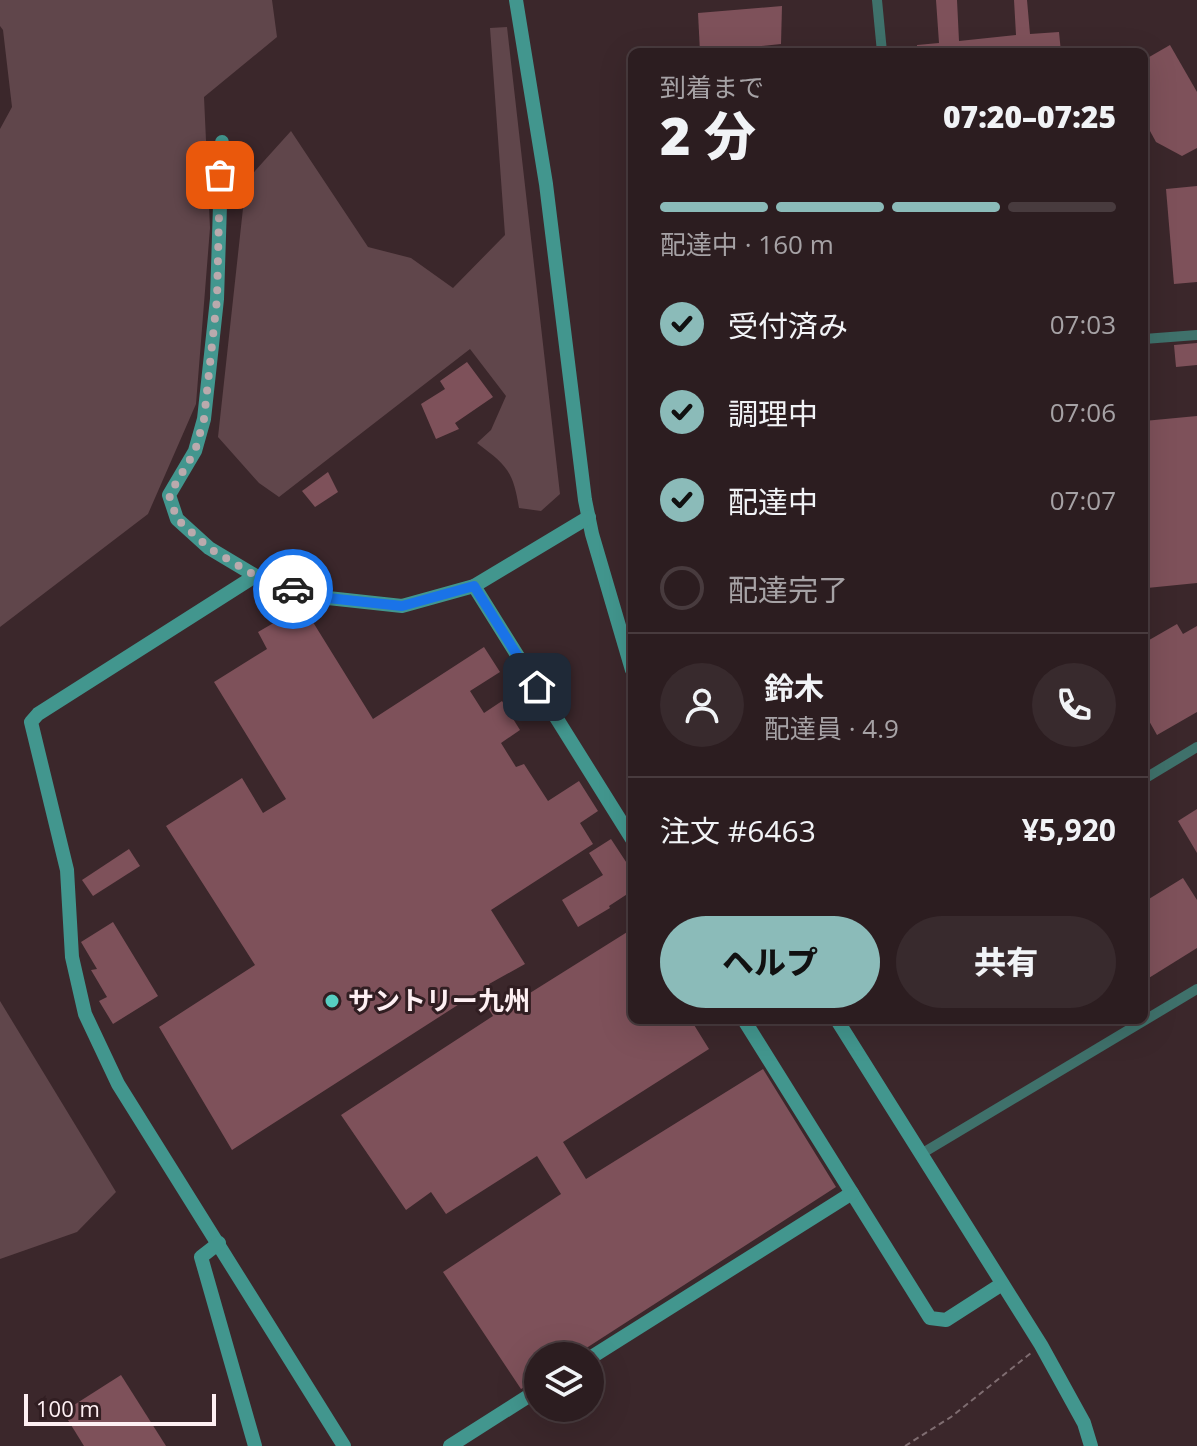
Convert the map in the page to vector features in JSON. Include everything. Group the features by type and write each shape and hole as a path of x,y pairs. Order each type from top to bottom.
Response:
{"street":[{"path":"516,0 546,184 589,517 628,656"},
{"path":"877,0 882,48"},
{"path":"222,142 217,299 204,419 195,451 169,495 177,519 209,548 266,582 328,598 402,606 474,586 589,517"},
{"path":"1148,339 1197,335"},
{"path":"255,576 38,714 31,722 67,870 72,957 85,1014 118,1084 344,1446"},
{"path":"474,586 628,833"},
{"path":"1148,777 1197,747"},
{"path":"1148,1018 1197,989"},
{"path":"746,1024 930,1318 946,1320 1002,1284"},
{"path":"840,1024 1041,1345 1084,1423 1091,1446"},
{"path":"921,1154 1138,1024"},
{"path":"604,1349 852,1193"},
{"path":"219,1243 201,1257 255,1446"},
{"path":"450,1446 524,1399"}],"path":[{"path":"905,1446 951,1417 1041,1345"}],"shaded area":[{"path":"0,0 272,0 277,37 204,97 210,228 196,404 148,514 0,627 0,129 12,107 0,26"},
{"path":"507,27 560,494 541,511 519,508 507,470 477,443 491,430 506,396 470,349 279,497 259,483 218,437 246,181 291,131 368,247 411,258 453,288 505,235 490,28"},
{"path":"0,1001 116,1192 77,1232 0,1259"}],"building":[{"path":"936,0 957,0 959,41 1016,35 1014,0 1027,0 1030,34 1059,32 1061,48 917,48 917,45 939,43"},
{"path":"782,6 781,44 700,48 698,13"},
{"path":"1170,45 1197,92 1197,148 1182,156 1156,142 1148,127 1148,58"},
{"path":"1197,186 1197,282 1174,284 1166,189"},
{"path":"1197,343 1197,365 1176,367 1174,345"},
{"path":"467,362 493,397 455,423 459,429 436,439 421,404 445,389 440,381"},
{"path":"1197,416 1197,583 1148,588 1148,421"},
{"path":"328,472 338,492 315,507 302,491"},
{"name":"サントリー九州","path":"303,606 373,719 484,647 500,672 470,691 484,713 502,701 520,730 501,743 516,767 524,764 548,801 579,781 598,811 580,823 593,844 491,910 525,964 489,984 503,1010 628,932 628,1024 693,1024 709,1049 563,1142 586,1179 763,1069 836,1187 596,1342 524,1342 524,1387 521,1389 443,1272 561,1194 537,1156 446,1214 431,1192 406,1210 341,1115 493,1016 478,992 232,1150 159,1027 255,965 166,826 242,778 263,813 286,799 214,682 267,649 258,632"},
{"path":"1177,624 1183,634 1197,626 1197,712 1157,735 1148,719 1148,641"},
{"path":"1197,809 1197,853 1178,821"},
{"path":"611,839 628,865 628,894 578,927 562,900 603,875 589,853"},
{"path":"129,849 140,866 93,896 82,880"},
{"path":"1183,878 1197,900 1197,948 1148,979 1148,900"},
{"path":"113,922 158,996 113,1024 99,1001 107,997 91,970 97,969 81,942"},
{"path":"121,1375 166,1446 84,1446 63,1412"}],"way so far":[{"path":"220,175 217,299 204,419 195,451 169,495 177,519 209,548 266,582 293,589"}],"place":[{"name":"サントリー九州","path":"332,1001"}],"route":[{"path":"293,589 328,598 402,606 474,586 537,687"}]}
